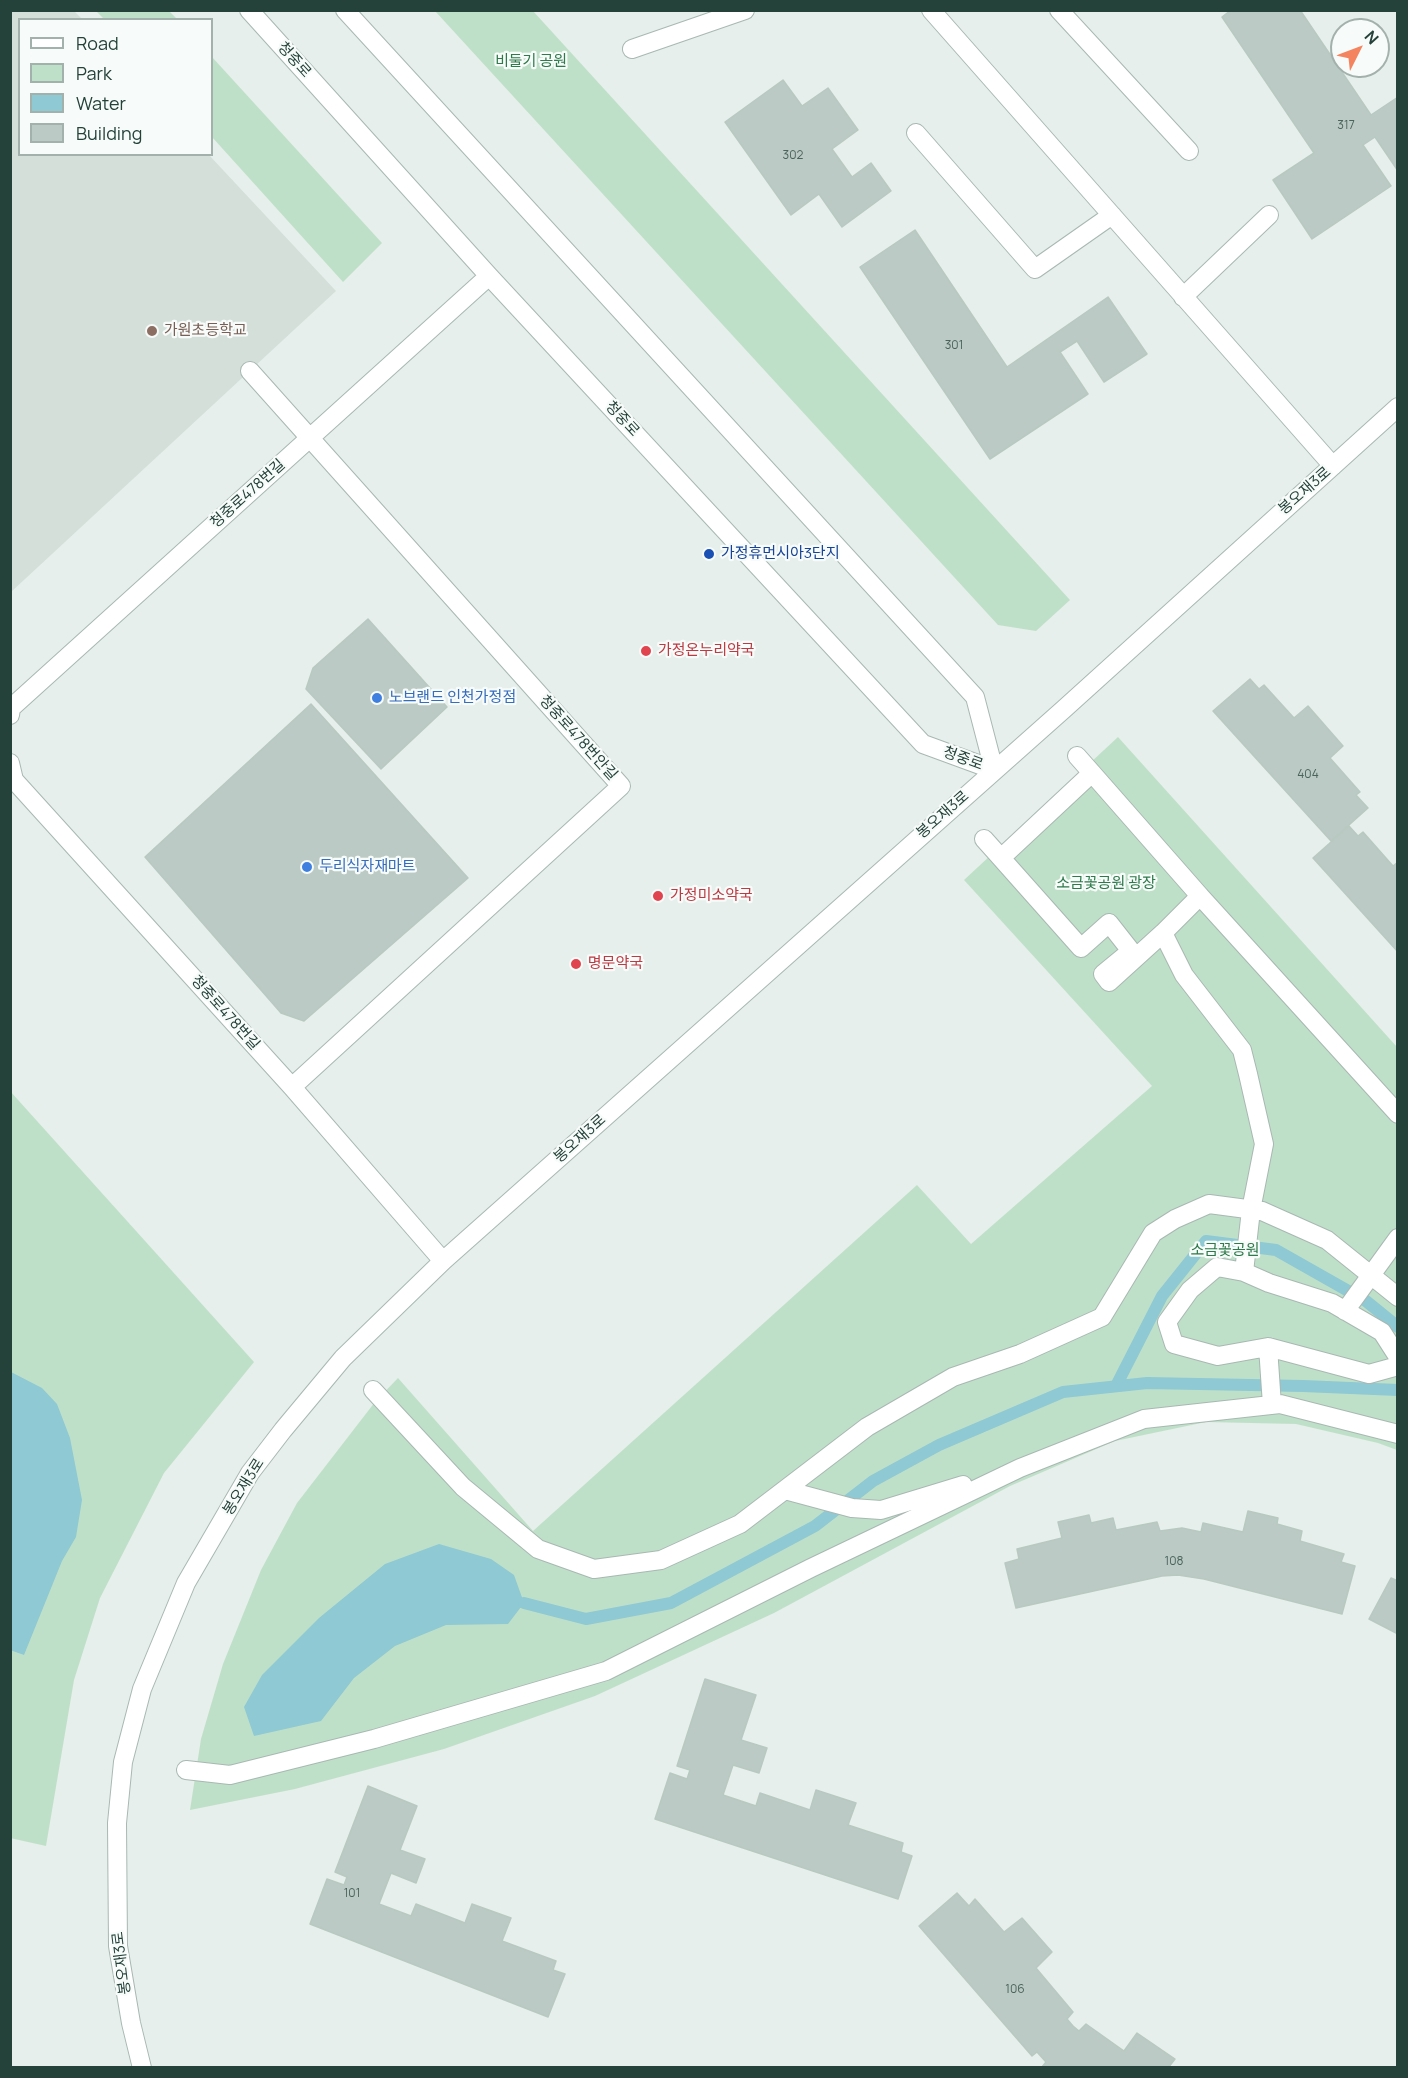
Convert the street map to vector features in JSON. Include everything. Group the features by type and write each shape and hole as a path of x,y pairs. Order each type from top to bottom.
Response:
{"street":[{"name":"청중로","path":"249,10 489,276 923,744 994,770"},
{"name":"청중로","path":"345,10 975,697 994,770"},
{"path":"632,49 744,10"},
{"path":"931,10 1333,466"},
{"path":"1059,10 1189,151"},
{"path":"916,133 1035,269 1112,215"},
{"path":"1183,297 1269,215"},
{"name":"청중로478번길","path":"10,715 11,708 489,276"},
{"path":"250,370 310,437"},
{"name":"봉오재3로","path":"142,2067 131,2023 118,1946 117,1823 123,1762 142,1689 186,1583 250,1473 295,1414 343,1358 443,1261 1398,407"},
{"name":"청중로478번안길","path":"292,1087 621,786 310,437"},
{"path":"1077,756 1200,896 1398,1114"},
{"name":"청중로478번길","path":"10,764 14,780 292,1087 443,1261"},
{"path":"1000,858 1092,773"},
{"path":"984,839 1081,948 1109,923 1131,951 1103,974 1109,982 1200,896"},
{"path":"1163,933 1184,975 1242,1050 1264,1144 1251,1210 1244,1272"},
{"path":"373,1390 463,1486 538,1549 594,1569 661,1560 740,1524 867,1427 953,1377 1020,1354 1102,1317 1153,1233 1209,1204 1263,1211 1327,1240 1398,1297"},
{"path":"1345,1311 1398,1238"},
{"path":"1398,1357 1382,1332 1332,1304 1244,1272 1216,1267 1190,1290 1167,1322 1174,1344 1218,1356 1268,1347 1370,1374 1398,1366"},
{"path":"1268,1347 1272,1405"},
{"path":"186,1770 230,1775 374,1739 606,1671 811,1568 1020,1468 1144,1419 1280,1404 1398,1434"},
{"path":"785,1490 852,1508 881,1510 1020,1468"}],"shaded area":[{"name":"가원초등학교","path":"11,11 74,11 81,18 18,18 18,156 210,156 336,291 11,592"}],"green space":[{"path":"96,11 169,11 176,18 103,18"},
{"name":"비둘기 공원","path":"435,11 533,11 1070,600 1036,631 998,625"},
{"path":"213,58 382,243 343,282 213,138"},
{"name":"소금꽃공원","path":"1118,737 1397,1047 1397,1450 1378,1443 1296,1424 1206,1422 1115,1441 1010,1486 774,1613 595,1696 444,1749 295,1789 190,1810 201,1739 223,1664 261,1570 297,1503 375,1402 398,1378 533,1531 917,1185 971,1244 1152,1086 964,880"},
{"path":"10,1091 254,1362 164,1473 100,1598 74,1680 46,1846 10,1838"}],"water":[{"path":"11,1372 42,1388 57,1404 70,1438 82,1500 76,1537 62,1561 24,1655 10,1650"},
{"path":"439,1544 491,1559 514,1575 524,1603 508,1624 446,1625 395,1646 354,1678 321,1721 254,1736 244,1707 262,1675 319,1618 385,1564"}],"building":[{"path":"1231,10 1300,10 1330,54 1330,78 1346,78 1371,115 1398,97 1398,171 1375,137 1363,145 1391,186 1312,239 1273,180 1314,153 1222,17"},
{"path":"783,80 802,106 828,88 858,130 832,149 852,177 871,163 891,191 842,227 819,194 791,215 725,122"},
{"path":"915,230 1007,367 1108,297 1147,354 1104,382 1077,341 1060,352 1088,394 990,459 860,267"},
{"name":"노브랜드 인천가정점","path":"368,619 447,707 381,769 306,689 313,668"},
{"path":"1250,679 1259,689 1264,685 1294,718 1308,706 1343,746 1330,758 1360,792 1356,795 1368,808 1331,841 1213,711"},
{"name":"두리식자재마트","path":"311,704 468,878 304,1021 281,1013 145,857"},
{"path":"1349,826 1358,836 1363,832 1393,866 1398,862 1398,952 1313,858"},
{"path":"1248,1511 1278,1518 1277,1524 1302,1531 1300,1541 1344,1554 1341,1562 1355,1566 1342,1614 1204,1579 1178,1575 1162,1576 1016,1608 1005,1563 1019,1559 1017,1549 1062,1538 1058,1522 1089,1515 1091,1523 1113,1518 1116,1530 1157,1522 1160,1531 1182,1528 1201,1532 1203,1523 1243,1532"},
{"path":"1391,1578 1398,1581 1398,1634 1369,1619"},
{"path":"705,1679 756,1695 741,1740 767,1748 759,1773 733,1765 723,1795 756,1806 760,1793 810,1810 816,1790 856,1803 848,1825 903,1843 901,1852 912,1856 898,1899 655,1819 670,1773 687,1779 690,1770 677,1766"},
{"path":"368,1786 417,1806 400,1850 425,1859 416,1883 391,1873 379,1904 411,1916 416,1904 465,1923 472,1904 511,1918 502,1941 556,1961 553,1970 565,1974 548,2017 310,1924 327,1879 344,1885 347,1877 335,1872"},
{"path":"957,1893 969,1906 975,1899 1004,1932 1022,1918 1052,1952 1036,1968 1073,2012 1067,2019 1079,2031 1086,2024 1124,2051 1137,2033 1175,2059 1168,2068 1042,2067 1046,2062 1037,2052 1032,2056 919,1926"}],"waterway":[{"path":"1116,1386 1162,1296 1206,1241 1276,1250 1366,1301 1398,1327"},
{"path":"524,1603 586,1619 671,1603 815,1526 873,1481 939,1445 1063,1392 1147,1383 1398,1390"}],"place":[{"name":"가원초등학교","path":"152,331"},
{"name":"가정휴먼시아3단지","path":"709,554"},
{"name":"가정온누리약국","path":"646,651"},
{"name":"노브랜드 인천가정점","path":"377,698"},
{"name":"두리식자재마트","path":"307,867"},
{"name":"가정미소약국","path":"658,896"},
{"name":"명문약국","path":"576,964"}],"park label":[{"name":"소금꽃공원 광장","path":"1106,884"}]}
